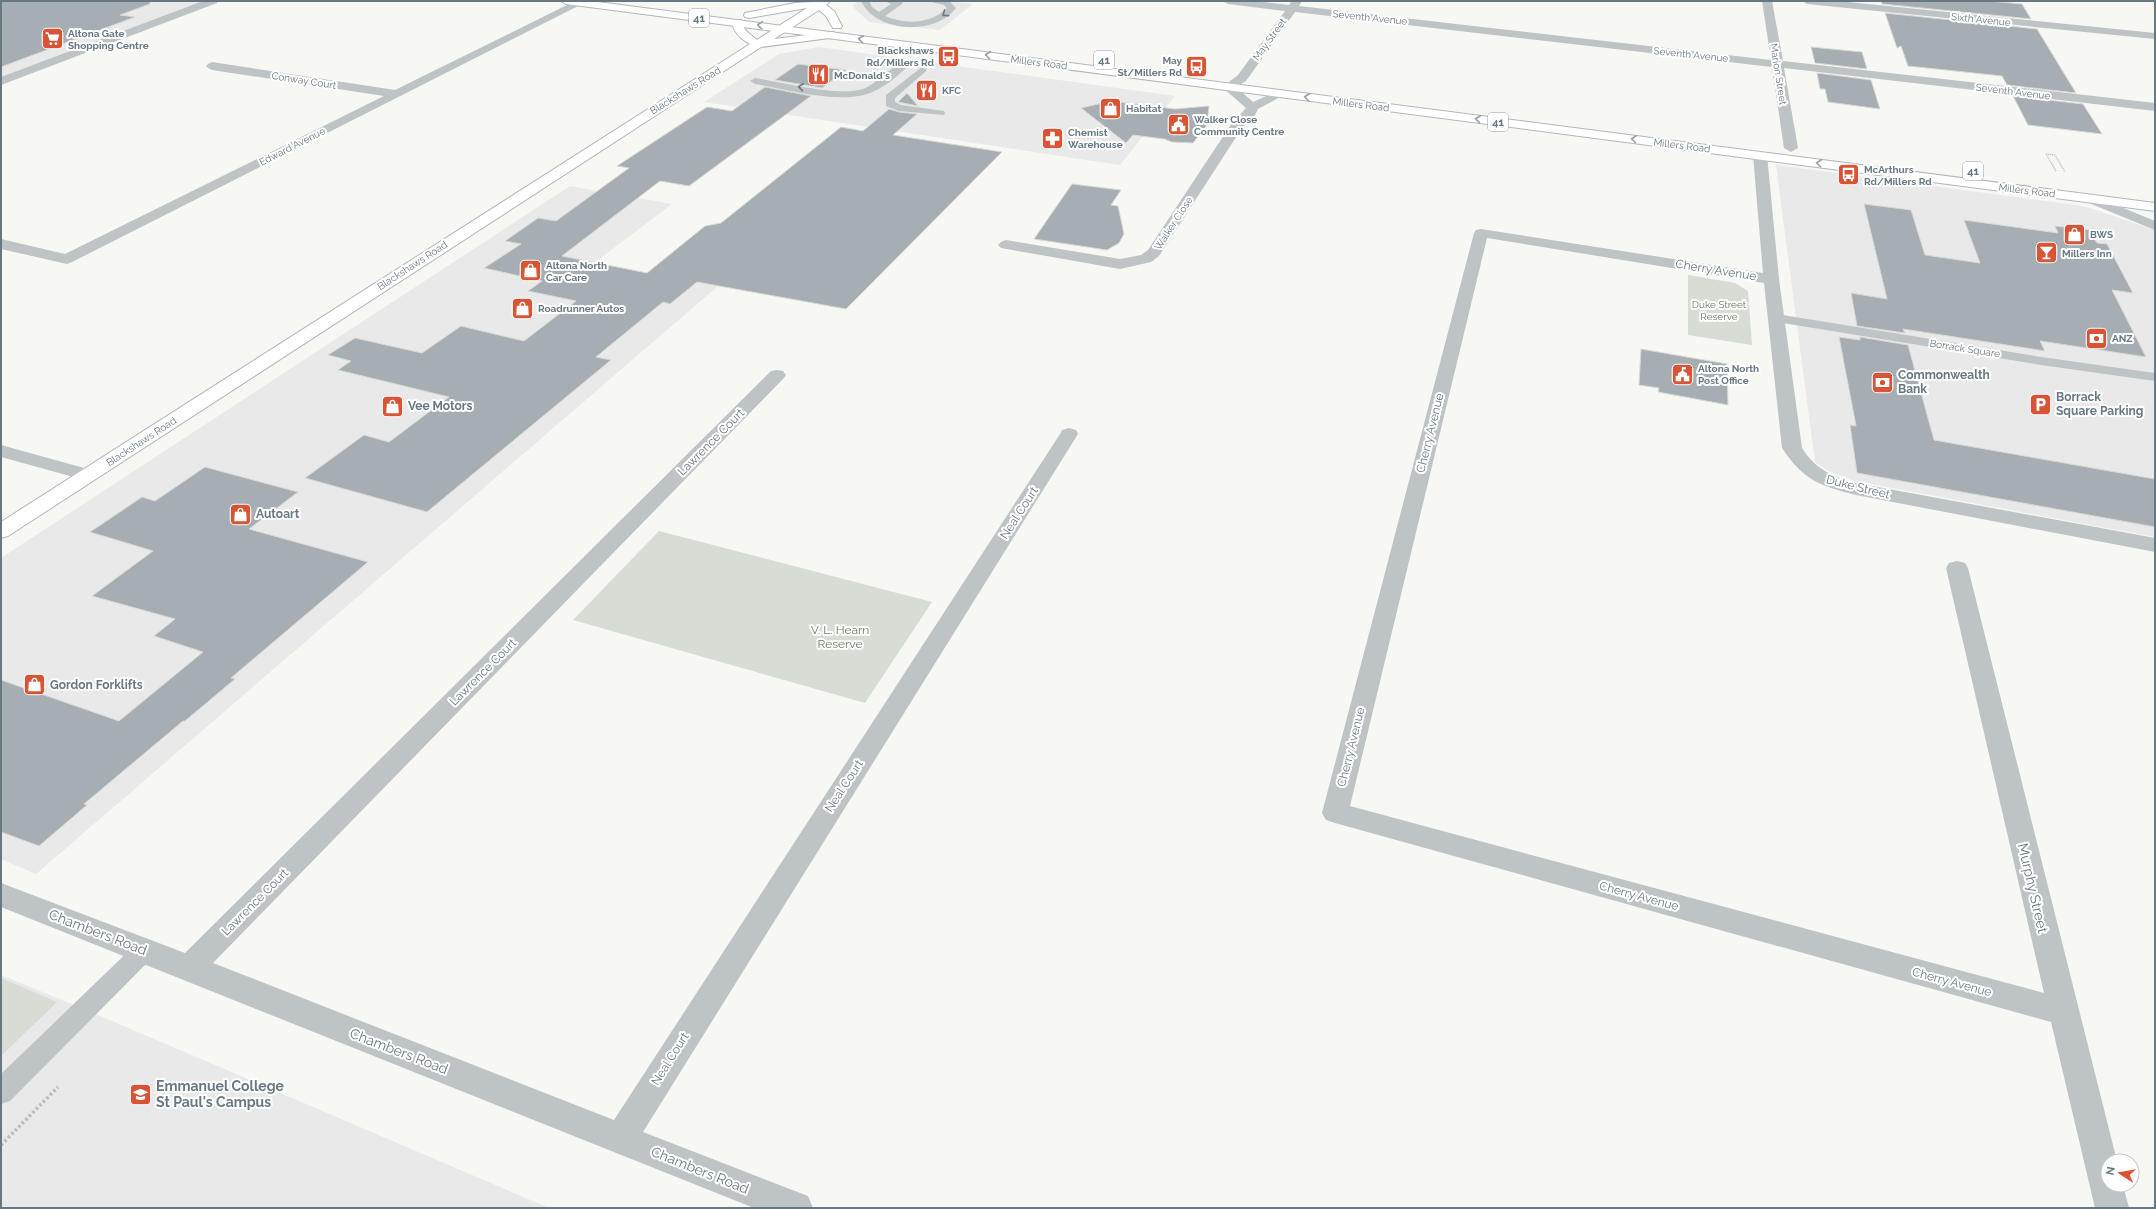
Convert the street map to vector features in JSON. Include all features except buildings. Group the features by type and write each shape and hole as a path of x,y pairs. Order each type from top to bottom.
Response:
{"main road":[{"name":"Millers Road","path":"640,1 794,20 835,30 1228,87 1244,83 1280,94 2155,207"},
{"name":"Millers Road","path":"572,2 782,28 900,34 1244,83 1791,148 2155,194"},
{"path":"737,22 737,28 757,44 835,30 830,14 821,3 749,15"},
{"name":"Blackshaws Road","path":"1,531 821,3"}],"street":[{"path":"1,81 214,1"},
{"name":"Seventh Avenue","path":"1228,1 1294,5 1777,64 2155,107"},
{"name":"Marion Street","path":"1767,1 1791,148"},
{"name":"Sixth Avenue","path":"1807,1 2155,36"},
{"name":"Edward Avenue","path":"1,244 67,259 396,94 572,2"},
{"name":"May Street","path":"1244,83 1294,5"},
{"name":"Conway Court","path":"212,66 396,94"},
{"path":"1228,87 1252,107"},
{"name":"Walker Close","path":"1006,244 1120,264 1146,259 1154,253 1237,126 1251,112 1252,107 1280,94"},
{"name":"Duke Street","path":"1760,156 1771,278 1792,448 1802,464 1824,480 1856,489 2155,545"},
{"path":"2089,198 2155,226"},
{"name":"Cherry Avenue","path":"1771,278 1481,233 1334,813 2063,1012"},
{"name":"Lawrence Court","path":"189,968 777,375"},
{"name":"Neal Court","path":"620,1138 1069,434"},
{"path":"1,451 88,475"},
{"name":"Murphy Street","path":"1957,568 2063,1012 2112,1208"},
{"name":"Chambers Road","path":"1,895 145,950 796,1208"}],"lane":[{"path":"865,1 867,6 878,17 913,24 932,22 952,8 947,3 931,1"},
{"path":"889,1 902,2"},
{"path":"878,17 902,2"},
{"path":"900,34 913,24"},
{"path":"755,81 837,92 861,93 870,89 902,68"},
{"path":"899,108 890,104 890,97 919,73 900,80 887,88 879,101 899,108 940,113"},
{"name":"Borrack Square","path":"1776,318 2041,361 2155,377"},
{"path":"1,1092 145,950"}],"path":[{"path":"2056,171 2046,154 2055,155 2065,172"},
{"path":"1,1145 58,1087"}],"shaded area":[{"name":"Altona Gate Shopping Centre","path":"1,1 206,1 1,77"},
{"path":"858,1 947,1 973,4 940,30 869,22 852,6"},
{"path":"819,47 1175,96 1120,165 704,102 779,54"},
{"path":"1776,165 2083,206 2155,230 2155,537 1855,481 1828,471 1815,462"},
{"path":"570,186 672,204 594,263 718,286 36,874 1,859 1,558"},
{"name":"Emmanuel College St Paul's Campus","path":"1,975 84,1009 549,1208 1,1208"}],"green space":[{"name":"Duke Street Reserve","path":"1688,275 1735,283 1748,291 1752,345 1688,335"},
{"name":"V. L. Hearn Reserve","path":"659,531 932,602 865,703 573,620"},
{"path":"1,978 57,1002 1,1056"}],"place":[{"name":"Altona Gate Shopping Centre","path":"52,39"},
{"name":"Blackshaws Rd/Millers Rd","path":"949,56"},
{"name":"May St/Millers Rd","path":"1197,66"},
{"name":"McDonald's","path":"819,75"},
{"name":"KFC","path":"927,90"},
{"name":"Habitat","path":"1110,108"},
{"name":"Walker Close Community Centre","path":"1178,125"},
{"name":"Chemist Warehouse","path":"1053,138"},
{"name":"McArthurs Rd/Millers Rd","path":"1848,175"},
{"name":"BWS","path":"2075,234"},
{"name":"Millers Inn","path":"2047,253"},
{"name":"Altona North Car Care","path":"530,271"},
{"name":"Roadrunner Autos","path":"522,308"},
{"name":"ANZ","path":"2096,338"},
{"name":"Altona North Post Office","path":"1683,374"},
{"name":"Commonwealth Bank","path":"1882,382"},
{"name":"Borrack Square Parking","path":"2041,404"},
{"name":"Vee Motors","path":"393,406"},
{"name":"Autoart","path":"240,514"},
{"name":"Gordon Forklifts","path":"35,685"},
{"name":"Emmanuel College St Paul's Campus","path":"141,1094"}]}
